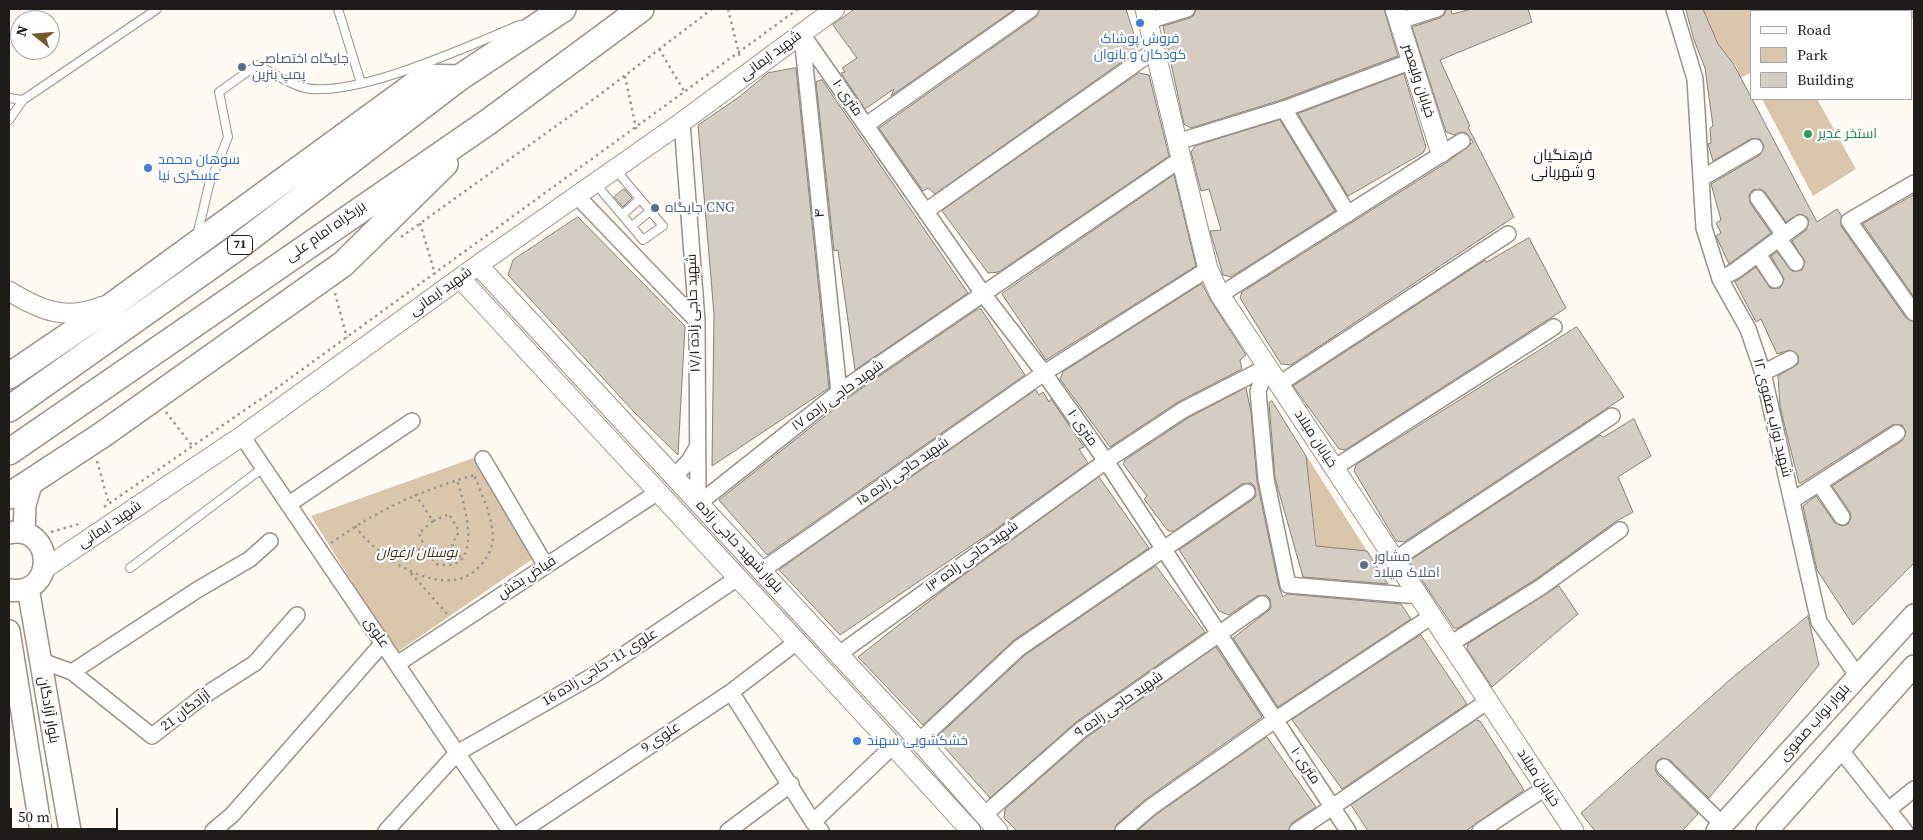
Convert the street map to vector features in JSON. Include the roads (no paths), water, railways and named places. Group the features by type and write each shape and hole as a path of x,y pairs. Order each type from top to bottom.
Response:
{"highway":[{"name":"71","path":"9,409 235,249 458,78 563,9"},
{"name":"بزرگراه امام علی","path":"9,452 488,122 641,9"},
{"path":"9,376 123,297 425,78 458,78"},
{"path":"9,496 102,435 344,264 488,122"}],"main road":[{"path":"18,589 40,577 44,569 43,539 16,533 32,481"},
{"name":"بلوار آزادگان","path":"18,589 39,660 70,831"},
{"name":"بلوار نواب صفوی","path":"1720,828 1914,615"},
{"name":"بلوار آزادگان","path":"9,632 40,831"},
{"path":"1767,831 1914,666"}],"street":[{"name":"شهید ایمانی","path":"44,569 78,546 107,516 203,462 242,436 478,265 682,122 835,9"},
{"path":"866,124 1031,9"},
{"path":"1147,15 1187,9"},
{"path":"1397,15 1437,9"},
{"name":"شهید نواب صفوی ۱۲","path":"1674,9 1695,79 1704,228 1720,279 1748,329 1763,373 1819,622 1858,676"},
{"name":"خیابان میلاد","path":"1147,15 1208,269 1220,295 1574,831"},
{"name":"خیابان ولیعصر","path":"1397,15 1441,154"},
{"name":"۱۰ متری","path":"802,34 984,295 1044,373 1106,461 1348,831"},
{"name":"۴","path":"802,34 839,392"},
{"path":"926,211 1155,50"},
{"name":"شهید حاجی زاده ۱۷","path":"698,504 839,392 984,295 1179,150 1284,108 1412,61"},
{"path":"1284,108 1348,214"},
{"name":"شهید حاجی زاده ۱۷/۱","path":"682,122 697,321 696,449 698,504"},
{"path":"1220,295 1462,141"},
{"path":"1702,178 1755,147"},
{"path":"1914,183 1849,221 1914,313"},
{"path":"577,196 697,321"},
{"path":"1758,198 1796,263"},
{"path":"1720,279 1800,223"},
{"path":"1278,384 1508,234"},
{"path":"1758,254 1775,280"},
{"name":"بلوار شهید حاجی زاده","path":"478,265 673,478 919,741 998,831"},
{"name":"شهید حاجی زاده ۱۵","path":"762,571 1044,373 1208,269"},
{"name":"بلوار شهید حاجی زاده","path":"460,278 739,577 970,831"},
{"path":"9,291 40,309 64,314 90,312 123,297"},
{"path":"1334,468 1554,327"},
{"path":"1763,373 1790,359"},
{"path":"1267,367 1258,391 1266,479 1288,585 1419,596"},
{"name":"شهید حاجی زاده ۱۳","path":"839,654 1106,461 1182,410 1267,367"},
{"path":"1394,560 1612,416"},
{"path":"289,504 412,420"},
{"path":"1793,500 1897,433"},
{"name":"علوی","path":"242,436 510,831"},
{"path":"658,492 689,461 696,449"},
{"path":"486,464 546,566"},
{"path":"1819,483 1842,517"},
{"name":"فیاض بخش","path":"397,664 658,492"},
{"path":"919,741 1019,648 1247,492"},
{"path":"1450,644 1541,587 1620,530"},
{"path":"43,539 78,546"},
{"path":"72,672 197,590 250,558 270,541"},
{"name":"علوی 11- حاجی زاده 16","path":"386,831 457,753 594,675 739,577"},
{"name":"شهید حاجی زاده ۹","path":"984,816 1081,730 1262,604"},
{"name":"آزادگان 21","path":"39,660 72,672 152,736 202,697 255,663 298,615"},
{"path":"1123,831 1150,807 1275,720 1432,616"},
{"name":"علوی 9","path":"522,831 731,692 798,641"},
{"path":"213,831 232,815 383,644"},
{"path":"731,692 817,827 893,746"},
{"path":"1297,831 1488,701"},
{"path":"1839,748 1904,831"},
{"path":"1664,767 1720,828"},
{"path":"728,831 791,784"},
{"path":"1480,831 1545,788"},
{"path":"1888,810 1914,789"}],"lane":[{"path":"9,120 23,100 157,9"},
{"path":"338,9 361,83"},
{"path":"195,243 209,185 228,137 219,92 257,65 305,88 334,88 361,83 422,65 559,9"},
{"path":"9,98 23,100"},
{"path":"595,183 643,240 663,226 615,168"},
{"path":"622,215 640,199"},
{"path":"632,226 650,211"},
{"path":"130,568 264,467"}],"place":[{"name":"فروش پوشاک کودکان و بانوان","path":"1140,23"},
{"name":"جایگاه اختصاصی پمپ بنزین","path":"242,67"},
{"name":"استخر غدیر","path":"1808,134"},
{"name":"سوهان محمد عسگری نیا","path":"148,168"},
{"name":"جایگاه CNG","path":"655,208"},
{"name":"مشاور املاک میلاد","path":"1364,565"},
{"name":"خشکشویی سهند","path":"857,741"}],"district":[{"name":"فرهنگیان و شهربانی","path":"1563,164"}],"park label":[{"name":"بوستان ارغوان","path":"417,553"}]}
